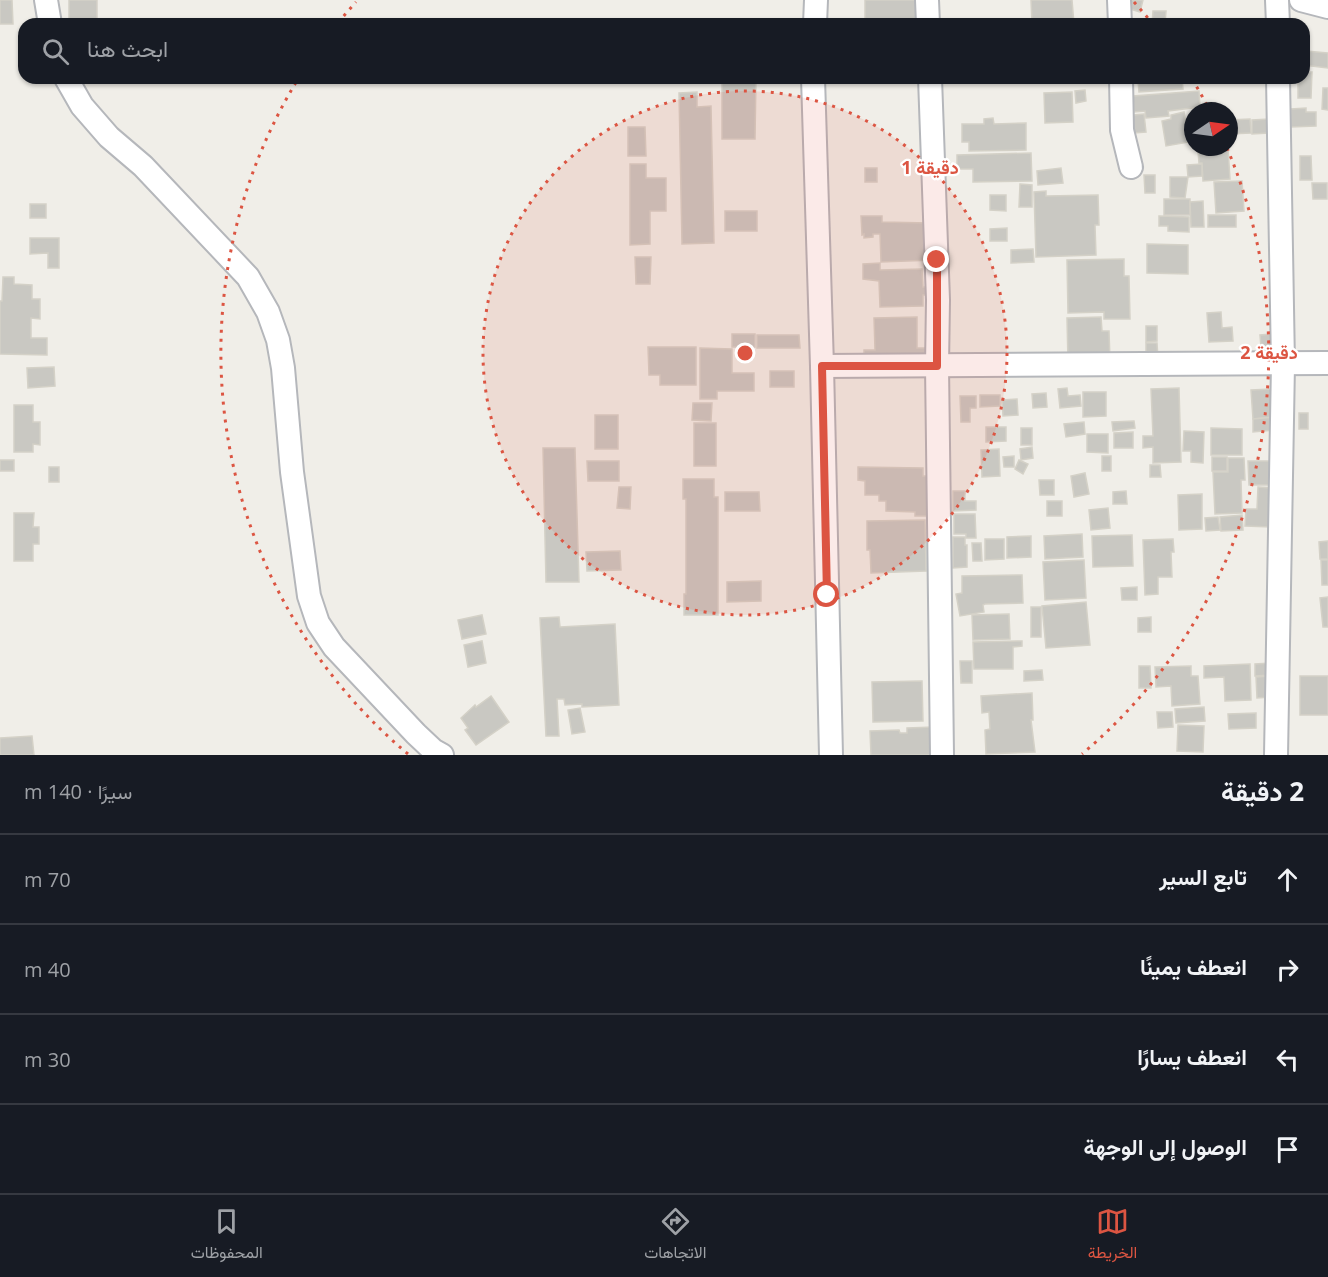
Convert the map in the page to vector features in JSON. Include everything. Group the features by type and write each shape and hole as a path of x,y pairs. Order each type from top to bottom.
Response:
{"street":[{"path":"45,0 49,18"},
{"path":"815,18 816,0"},
{"path":"927,0 928,18"},
{"path":"1119,0 1120,18"},
{"path":"1277,0 1278,18"},
{"path":"1301,0 1328,7"},
{"path":"69,84 82,106 109,137 143,166 248,277 263,303 278,340 283,368 293,483 309,596 318,623 334,647 416,734 442,755"},
{"path":"813,84 831,755"},
{"path":"930,84 938,300 942,755"},
{"path":"1121,84 1122,130 1131,167"},
{"path":"1276,755 1283,363 1278,84"},
{"path":"822,366 1328,363"}],"building":[{"path":"0,0 12,0 13,24 0,24"},
{"path":"69,0 97,0 97,18 69,18"},
{"path":"865,0 923,0 923,18 865,18"},
{"path":"1031,0 1072,0 1074,18 1032,18"},
{"path":"1129,0 1143,0 1140,12 1127,8"},
{"path":"1153,11 1166,11 1165,18 1152,18"},
{"path":"1310,51 1328,53 1328,68 1310,66"},
{"path":"1310,72 1312,72 1311,98 1298,98 1298,84 1310,84"},
{"path":"722,84 756,84 755,139 722,139"},
{"path":"1138,84 1183,84 1183,89 1139,92"},
{"path":"1323,88 1328,88 1328,110 1322,109"},
{"path":"1085,90 1086,101 1076,103 1075,91"},
{"path":"1199,91 1200,102 1184,102 1184,109 1168,111 1169,116 1146,118 1145,111 1134,112 1133,96"},
{"path":"697,92 697,107 711,106 714,243 682,244 679,93"},
{"path":"1072,92 1073,122 1045,123 1044,93"},
{"path":"1306,108 1306,112 1316,112 1316,126 1291,127 1291,109"},
{"path":"1184,112 1184,143 1166,146 1162,121 1171,119 1171,115"},
{"path":"1144,114 1146,132 1134,133 1133,115"},
{"path":"993,118 994,124 1026,123 1026,150 969,151 969,142 962,142 962,124 984,124 984,119"},
{"path":"1250,119 1251,133 1238,134 1238,120"},
{"path":"1269,119 1269,133 1252,134 1252,120"},
{"path":"628,127 645,127 646,156 628,156"},
{"path":"1031,153 1032,181 973,182 973,169 957,169 957,155"},
{"path":"1198,156 1228,156 1230,179 1203,181 1202,163 1199,163"},
{"path":"1300,156 1311,156 1312,180 1300,180"},
{"path":"630,164 646,164 646,178 666,178 666,211 650,211 650,244 630,245"},
{"path":"1202,164 1202,176 1188,177 1187,165"},
{"path":"865,168 877,168 877,182 865,182"},
{"path":"1061,168 1063,183 1038,185 1037,171"},
{"path":"1144,175 1155,175 1155,193 1145,193"},
{"path":"1170,177 1188,177 1185,198 1170,197"},
{"path":"1242,181 1244,211 1216,213 1214,182"},
{"path":"1312,183 1327,183 1327,199 1313,199"},
{"path":"1020,184 1032,185 1032,207 1019,207"},
{"path":"1046,191 1046,196 1098,195 1099,225 1095,225 1096,255 1036,257 1034,192"},
{"path":"990,195 1006,195 1006,211 990,210"},
{"path":"1164,199 1190,199 1190,215 1164,215"},
{"path":"1203,201 1204,227 1191,227 1190,202"},
{"path":"30,204 46,204 46,218 30,218"},
{"path":"725,211 757,211 757,231 725,231"},
{"path":"1208,215 1236,215 1236,227 1208,227"},
{"path":"861,216 882,216 882,222 929,223 934,260 881,262 880,234 864,238"},
{"path":"1159,216 1189,217 1189,232 1168,231 1168,226 1159,226"},
{"path":"1007,228 1007,241 990,241 990,229"},
{"path":"30,238 59,238 59,268 48,268 48,253 30,254"},
{"path":"1147,244 1188,245 1188,274 1147,273"},
{"path":"1033,249 1034,262 1011,263 1011,250"},
{"path":"635,257 651,257 650,284 636,284"},
{"path":"1124,259 1124,276 1129,276 1130,319 1104,319 1104,312 1068,313 1067,260"},
{"path":"880,263 880,270 922,269 923,287 928,287 928,295 923,295 923,306 880,307 879,281 863,279 863,264"},
{"path":"3,277 14,277 14,284 32,285 32,299 40,299 40,319 31,318 31,338 47,338 47,355 0,354 0,301 2,301"},
{"path":"1221,312 1222,328 1232,327 1233,341 1209,342 1207,313"},
{"path":"917,317 917,348 930,348 930,361 864,362 864,350 875,350 874,318"},
{"path":"1101,317 1102,331 1109,331 1110,361 1068,362 1067,318"},
{"path":"1146,326 1157,326 1157,341 1146,342"},
{"path":"732,334 755,334 755,347 732,347"},
{"path":"1273,334 1275,358 1262,359 1260,335"},
{"path":"757,335 799,335 800,348 757,348"},
{"path":"1146,343 1157,343 1158,359 1146,359"},
{"path":"648,347 696,347 696,385 660,385 660,375 649,375"},
{"path":"700,348 732,349 732,373 754,373 754,391 717,391 717,399 700,399"},
{"path":"54,367 55,386 28,388 27,368"},
{"path":"770,371 794,371 794,387 770,387"},
{"path":"1067,388 1068,396 1080,395 1081,406 1060,408 1058,389"},
{"path":"1179,388 1181,462 1153,463 1153,447 1143,448 1143,436 1153,436 1151,389"},
{"path":"1273,389 1275,417 1253,419 1251,390"},
{"path":"1083,392 1106,392 1106,416 1083,417"},
{"path":"1046,393 1047,407 1033,408 1032,394"},
{"path":"980,395 1000,395 1000,406 980,407"},
{"path":"960,396 976,396 976,408 970,408 970,422 961,422"},
{"path":"1017,399 1018,415 1003,416 1002,400"},
{"path":"693,403 712,403 711,421 692,420"},
{"path":"14,405 33,405 33,422 40,422 40,445 33,444 33,452 14,452"},
{"path":"1299,413 1308,413 1308,429 1299,429"},
{"path":"595,415 618,415 618,449 595,449"},
{"path":"1275,417 1276,430 1253,432 1253,419"},
{"path":"1134,421 1135,428 1113,431 1112,422"},
{"path":"1084,422 1085,434 1066,437 1064,424"},
{"path":"694,423 716,423 716,466 694,466"},
{"path":"986,427 1006,427 1006,441 986,442"},
{"path":"1021,428 1032,428 1032,445 1021,445"},
{"path":"1211,428 1242,429 1242,455 1211,455"},
{"path":"1184,431 1204,432 1203,463 1191,462 1191,451 1183,451"},
{"path":"1133,432 1133,448 1114,448 1114,433"},
{"path":"1087,434 1108,434 1108,453 1087,452"},
{"path":"1032,447 1033,458 1021,460 1020,449"},
{"path":"543,448 575,448 579,582 546,582"},
{"path":"999,449 1000,476 982,477 981,450"},
{"path":"1014,456 1014,467 1004,467 1003,457"},
{"path":"1102,456 1111,456 1111,471 1102,471"},
{"path":"1212,457 1227,457 1227,471 1212,471"},
{"path":"1228,458 1244,458 1245,480 1241,480 1242,513 1215,514 1213,472 1228,472"},
{"path":"0,460 14,460 14,471 0,471"},
{"path":"1019,460 1028,464 1023,474 1015,469"},
{"path":"587,461 619,461 619,481 588,481"},
{"path":"1248,461 1272,461 1272,485 1249,485"},
{"path":"1150,465 1160,465 1161,477 1150,477"},
{"path":"49,467 59,467 59,482 49,482"},
{"path":"858,467 923,468 923,476 928,476 928,516 915,516 915,512 886,511 886,501 879,501 879,495 865,495 865,481 858,480"},
{"path":"1085,473 1089,494 1074,497 1071,476"},
{"path":"683,479 714,479 714,497 718,497 718,615 684,615 686,499 683,499"},
{"path":"1039,480 1054,480 1054,495 1040,495"},
{"path":"619,487 631,487 630,509 617,508"},
{"path":"1258,487 1274,488 1273,527 1245,526 1246,509 1257,509"},
{"path":"953,491 965,491 965,501 976,501 976,510 953,511"},
{"path":"1126,491 1127,504 1113,504 1113,492"},
{"path":"725,492 759,492 760,511 725,511"},
{"path":"1202,494 1202,529 1179,530 1178,495"},
{"path":"1047,501 1062,501 1062,516 1047,516"},
{"path":"1108,508 1110,528 1091,530 1089,510"},
{"path":"14,513 34,513 33,527 39,527 39,544 33,544 33,561 14,561"},
{"path":"954,514 975,514 976,538 966,538 966,534 954,534"},
{"path":"1242,515 1243,530 1221,531 1220,517"},
{"path":"1218,517 1220,530 1206,531 1205,518"},
{"path":"925,520 926,571 871,573 870,550 867,550 867,521"},
{"path":"1082,534 1083,557 1045,559 1044,536"},
{"path":"1132,535 1133,566 1093,567 1092,536"},
{"path":"1031,536 1031,557 1007,558 1007,537"},
{"path":"953,537 965,537 967,567 953,568"},
{"path":"985,539 1004,539 1004,559 985,560"},
{"path":"1173,539 1172,577 1158,577 1158,594 1145,595 1143,540"},
{"path":"1328,541 1328,559 1320,559 1319,542"},
{"path":"972,543 981,543 982,561 973,561"},
{"path":"620,551 621,570 587,571 586,552"},
{"path":"1084,560 1086,598 1045,600 1043,562"},
{"path":"1321,560 1328,560 1328,585 1322,585"},
{"path":"1022,575 1023,603 985,604 983,605 984,612 960,616 956,594 962,593 962,576"},
{"path":"761,581 761,601 727,602 727,582"},
{"path":"1137,587 1137,600 1122,600 1121,588"},
{"path":"1328,597 1328,627 1323,627 1320,598"},
{"path":"1086,602 1090,645 1046,648 1042,606"},
{"path":"1031,607 1041,607 1041,637 1031,637"},
{"path":"1009,614 1010,639 973,640 972,615"},
{"path":"482,615 486,634 462,639 458,620"},
{"path":"559,617 560,627 615,624 619,705 582,707 582,704 565,705 564,699 557,699 559,736 546,736 540,618"},
{"path":"1151,617 1151,632 1138,632 1138,618"},
{"path":"482,641 486,663 468,667 464,645"},
{"path":"1022,641 1022,646 1013,647 1013,669 974,669 973,642"},
{"path":"960,661 972,661 972,683 961,683"},
{"path":"1271,663 1271,675 1255,676 1255,664"},
{"path":"1250,664 1251,700 1225,701 1224,677 1204,678 1204,666"},
{"path":"1139,666 1150,666 1151,688 1139,688"},
{"path":"1191,666 1191,676 1198,676 1200,704 1172,706 1171,686 1156,687 1155,667"},
{"path":"1042,670 1043,680 1024,681 1024,671"},
{"path":"1271,676 1272,697 1257,698 1256,677"},
{"path":"1300,676 1328,676 1328,715 1300,715"},
{"path":"922,681 923,721 873,722 872,682"},
{"path":"1032,693 1033,720 1031,720 1035,752 986,754 985,730 990,729 989,712 982,713 981,696"},
{"path":"491,696 509,722 476,745 465,730 468,728 461,718 475,705 476,707"},
{"path":"1204,707 1205,721 1176,723 1175,709"},
{"path":"580,708 585,732 572,734 568,710"},
{"path":"1157,712 1172,712 1173,727 1158,728"},
{"path":"1256,713 1256,728 1229,729 1228,714"},
{"path":"1178,725 1204,726 1203,752 1177,751"},
{"path":"934,727 935,755 871,755 870,731 899,730 900,733 907,733 907,728"},
{"path":"32,736 34,755 0,755 0,738"}],"route":[{"path":"827,595 822,366 937,366 937,260"}]}
